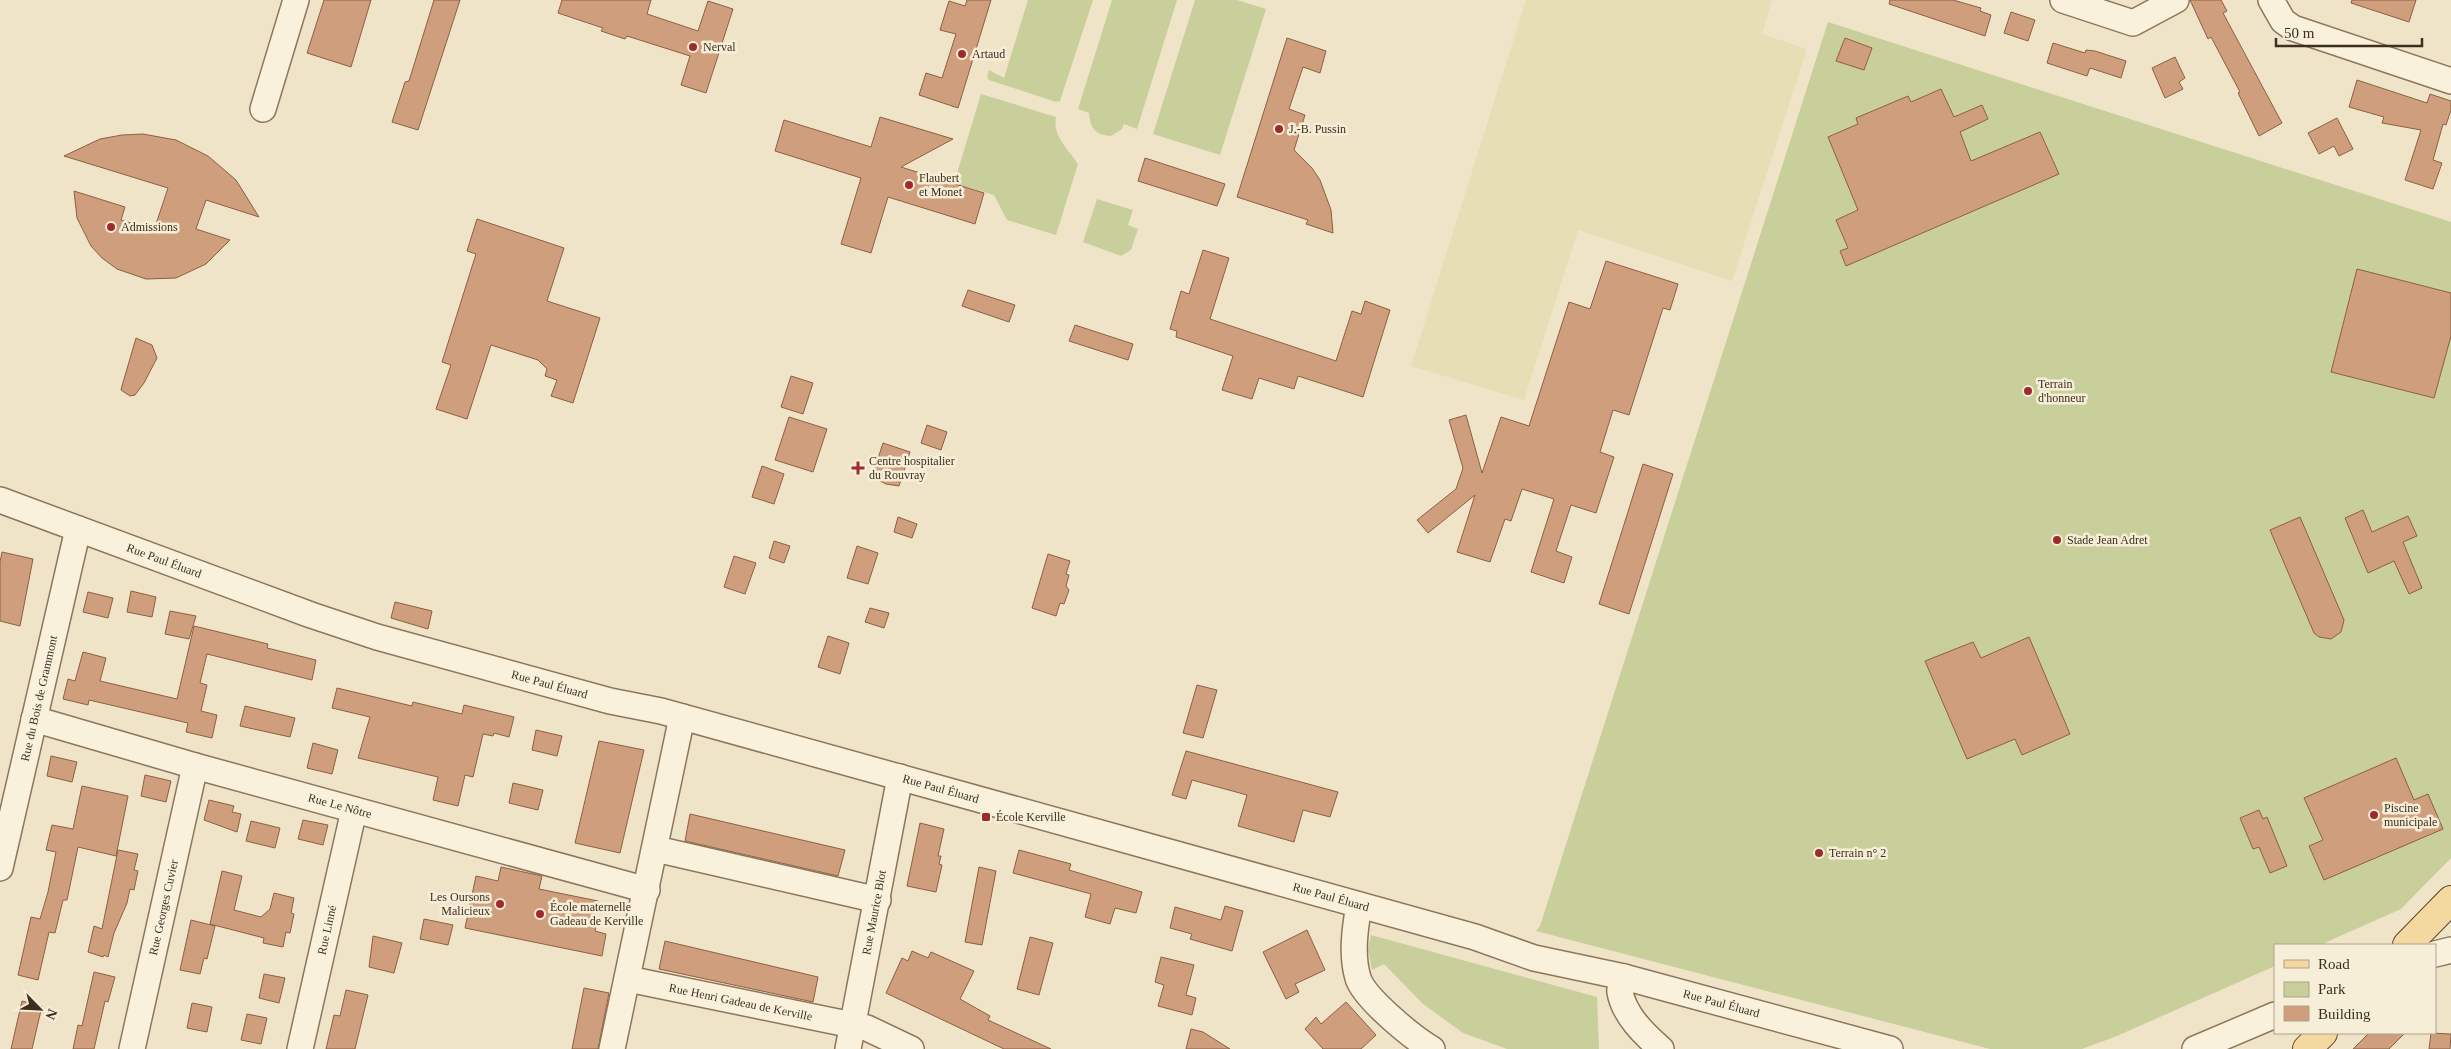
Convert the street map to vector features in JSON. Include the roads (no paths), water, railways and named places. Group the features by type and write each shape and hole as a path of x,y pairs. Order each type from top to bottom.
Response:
{"main road":[{"path":"2408,944 2450,903"},
{"path":"2307,1049 2322,1034"}],"street":[{"path":"263,109 296,0"},
{"path":"2063,0 2133,23 2176,0"},
{"path":"2271,0 2282,21 2293,28 2451,81"},
{"name":"Rue Paul Éluard","path":"0,500 312,615 377,637 610,701 682,717 1475,937 1534,958 1624,977 1890,1049"},
{"name":"Rue du Bois de Grammont","path":"0,868 78,529"},
{"path":"612,1049 656,850 682,717"},
{"name":"Rue Le Nôtre","path":"34,719 195,766 647,890"},
{"name":"Rue Georges Cuvier","path":"132,1049 195,766"},
{"name":"Rue Maurice Blot","path":"851,1037 900,778"},
{"name":"Rue Linné","path":"300,1049 354,810"},
{"path":"656,850 878,900"},
{"path":"1359,905 1355,925 1358,979 1380,1007 1412,1037 1432,1049"},
{"path":"2436,954 2451,950"},
{"path":"1624,977 1620,990 1627,1008 1638,1028 1661,1049"},
{"name":"Rue Henri Gadeau de Kerville","path":"628,979 851,1037 867,1028 911,1049"},
{"path":"2195,1049 2274,1015"}],"place":[{"name":"Nerval","path":"693,47"},
{"name":"Artaud","path":"962,54"},
{"name":"J.-B. Pussin","path":"1279,129"},
{"name":"Flaubert et Monet","path":"909,185"},
{"name":"Admissions","path":"111,227"},
{"name":"Terrain d'honneur","path":"2028,391"},
{"name":"Centre hospitalier du Rouvray","path":"858,468"},
{"name":"Stade Jean Adret","path":"2057,540"},
{"name":"Piscine municipale","path":"2374,815"},
{"name":"École Kerville","path":"986,817"},
{"name":"Terrain n° 2","path":"1819,853"},
{"name":"Les Oursons Malicieux","path":"500,904"},
{"name":"École maternelle Gadeau de Kerville","path":"540,914"}]}
